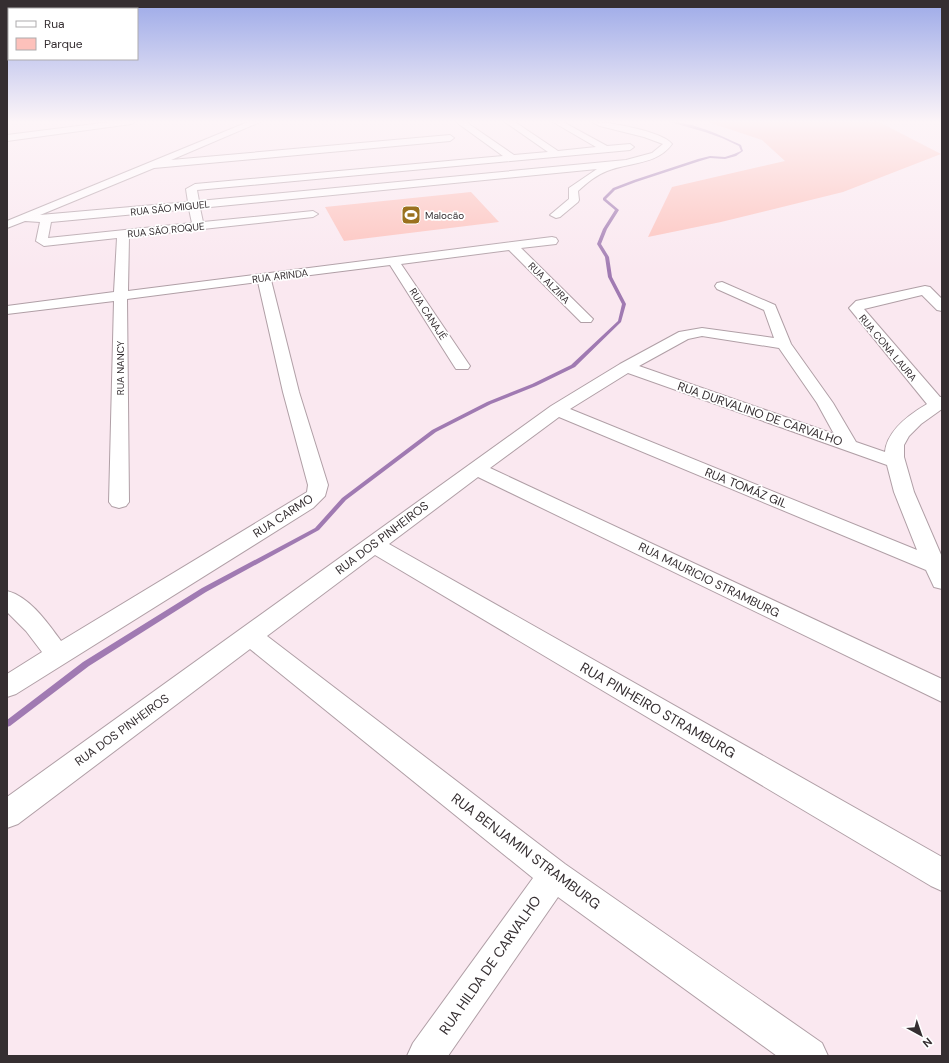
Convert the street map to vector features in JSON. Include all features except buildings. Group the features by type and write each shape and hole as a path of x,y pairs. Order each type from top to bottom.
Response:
{"street":[{"path":"7,225 136,172"},
{"path":"198,226 191,189 200,186 357,172"},
{"path":"435,172 444,181"},
{"name":"RUA SÃO MIGUEL","path":"25,218 46,220 539,172"},
{"path":"556,215 574,200 575,198 572,192 580,184 600,172"},
{"name":"RUA SÃO ROQUE","path":"46,220 42,237 42,241 44,242 312,214"},
{"name":"RUA NANCY","path":"119,502 123,234"},
{"name":"RUA ARINDA","path":"7,310 552,241"},
{"name":"RUA ALZIRA","path":"512,246 586,319"},
{"name":"RUA CANAJÉ","path":"393,261 462,366"},
{"name":"RUA CARMO","path":"57,655 304,504 318,493 318,485 291,392 264,278"},
{"path":"722,286 770,308 784,344 825,403 849,446"},
{"path":"925,290 942,288"},
{"path":"925,290 942,307"},
{"name":"RUA CONA LAURA","path":"925,290 861,304 856,308 939,404"},
{"name":"RUA DOS PINHEIROS","path":"7,814 557,410 626,367 673,340 692,332 714,333 784,344"},
{"name":"RUA DURVALINO DE CARVALHO","path":"626,367 894,462"},
{"path":"939,404 905,430 895,445 894,462 913,514 939,574"},
{"name":"RUA TOMÁZ GIL","path":"557,410 939,574"},
{"name":"RUA MAURICIO STRAMBURG","path":"476,469 942,691"},
{"name":"RUA PINHEIRO STRAMBURG","path":"374,545 942,875"},
{"path":"7,598 24,612 42,631 57,655 7,687"},
{"name":"RUA BENJAMIN STRAMBURG","path":"250,636 554,875 809,1056"},
{"name":"RUA HILDA DE CARVALHO","path":"426,1056 554,875"}],"green space":[{"path":"739,172 896,172 843,192 721,222 648,237 672,187"},
{"name":"Malocão","path":"471,192 499,222 344,241 325,207"}],"waterway":[{"path":"7,724 86,664 204,590 317,529 344,499 434,431 489,403 534,385 573,366 620,321 624,304 610,277 607,257 599,244 605,229 617,210 604,199 614,189 664,172"}],"place":[{"name":"Malocão","path":"411,215"}]}
